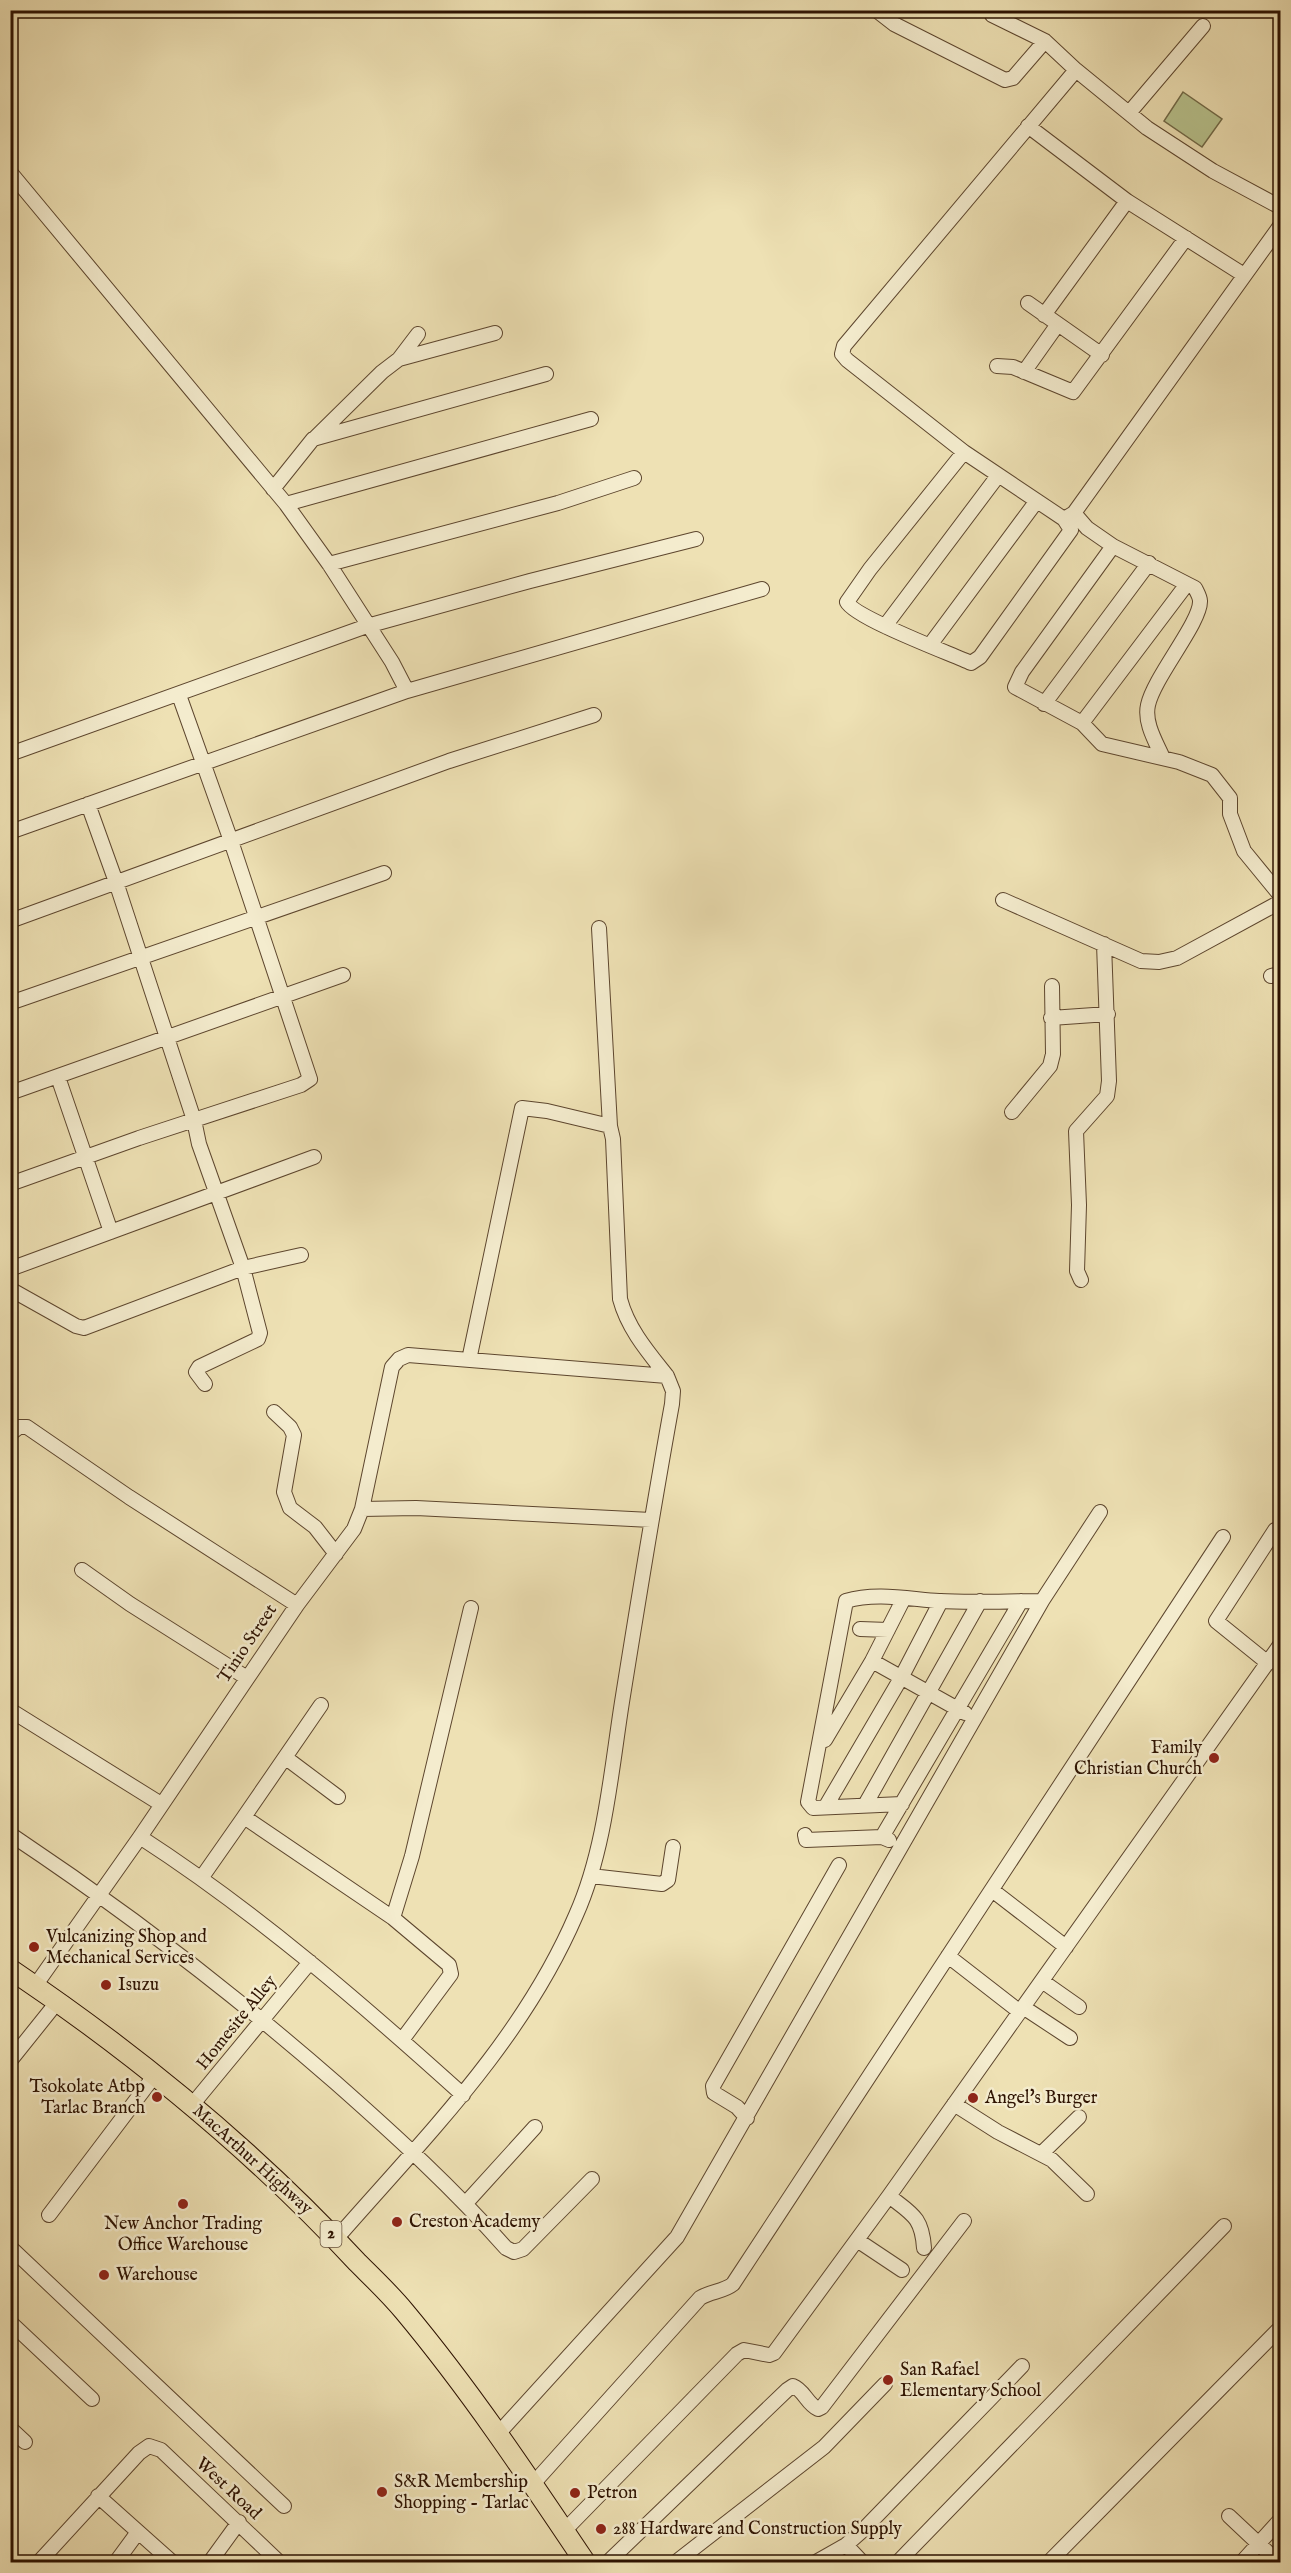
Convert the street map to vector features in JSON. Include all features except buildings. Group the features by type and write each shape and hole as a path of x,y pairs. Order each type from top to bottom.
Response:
{"highway":[{"name":"MacArthur Highway","path":"10,1969 58,2001 192,2105 266,2171 336,2239 404,2312 496,2435 585,2562"}],"street":[{"path":"876,10 894,24 1005,80 1012,78 1045,41"},
{"path":"996,10 992,15 1045,41 1076,70 1130,113 1213,171 1281,207"},
{"path":"1130,113 1203,26"},
{"path":"1076,70 860,325 844,346 842,354 997,477 1036,502 1069,516 1113,546 1195,588 1200,601 1197,613 1169,661 1148,705 1150,730 1163,758"},
{"path":"1028,126 1127,201 1244,275"},
{"path":"10,172 286,504 329,564 366,626 392,662 407,691"},
{"path":"1044,315 1127,201"},
{"path":"964,452 850,595 848,602 852,609 885,626 970,663 976,661 1071,532 1069,516 1281,226"},
{"path":"997,366 1013,367 1071,393 1102,355 1186,238"},
{"path":"1028,303 1102,355"},
{"path":"1024,372 1058,324"},
{"path":"399,359 495,333"},
{"path":"273,489 313,439 382,372 399,359 418,334"},
{"path":"313,439 546,374"},
{"path":"286,504 591,419"},
{"path":"885,626 997,477"},
{"path":"329,564 558,502 634,478"},
{"path":"930,645 1036,502"},
{"path":"10,754 366,626 530,580 696,539"},
{"path":"1113,546 1017,680 1016,689 1082,723 1102,744 1163,758 1212,775 1230,798 1230,814 1244,851 1281,895"},
{"path":"1044,704 1149,563"},
{"path":"1082,723 1187,584"},
{"path":"10,832 201,762 407,691 762,589"},
{"path":"10,1184 194,1120 301,1086 310,1079 231,841 179,695"},
{"path":"10,921 450,761 594,715"},
{"path":"87,804 141,956 194,1120 199,1144 243,1268 260,1337 199,1367 196,1372 205,1384"},
{"path":"10,1003 384,873"},
{"path":"1003,900 1141,961 1159,962 1177,958 1281,902"},
{"path":"336,2239 463,2095 506,2040 534,1997 576,1916 591,1876 616,1745 673,1391 667,1376 643,1346 624,1313 620,1299 613,1139 610,1126 598,928"},
{"path":"1081,1280 1077,1271 1079,1205 1076,1131 1107,1096 1108,1014 1104,944"},
{"path":"10,1093 343,975"},
{"path":"1012,1112 1050,1066 1053,1054 1052,986"},
{"path":"1051,1018 1108,1014"},
{"path":"58,1077 111,1232"},
{"path":"469,1360 522,1108 547,1111 610,1126"},
{"path":"10,1269 314,1157"},
{"path":"10,1289 76,1326 84,1328 243,1268 301,1255"},
{"path":"297,1605 354,1529 362,1509 392,1367 399,1359 408,1355 667,1376"},
{"path":"274,1412 291,1427 294,1435 284,1492 290,1508 315,1527 336,1554"},
{"name":"Tinio Street","path":"10,1434 19,1427 27,1427 129,1497 297,1605 101,1894 35,1986"},
{"path":"362,1509 417,1508 651,1520"},
{"path":"496,2435 672,2243 744,2122 1042,1601 1100,1512"},
{"path":"564,2531 737,2354 744,2350 769,2355 774,2353 889,2196 1276,1654 1216,1621 1275,1530"},
{"path":"532,2485 700,2298 708,2292 726,2289 733,2283 1223,1537"},
{"path":"82,1570 130,1605 246,1678"},
{"path":"902,1804 813,1808 808,1802 846,1601 904,1598 941,1601 1042,1601"},
{"path":"820,1748 872,1661 904,1598"},
{"path":"826,1806 902,1678 941,1601"},
{"path":"865,1805 980,1601"},
{"path":"882,1836 1021,1601"},
{"path":"393,1918 412,1856 471,1608"},
{"path":"860,1629 888,1630"},
{"path":"872,1661 975,1719"},
{"path":"202,1877 321,1706"},
{"path":"10,1710 161,1804"},
{"path":"286,1758 338,1797"},
{"path":"244,1817 393,1918 449,1965 451,1974 402,2040"},
{"path":"10,1834 101,1894 264,2020 413,2151 466,2203 506,2248 514,2252 524,2249 592,2179"},
{"path":"805,1835 806,1840 882,1836 902,1846"},
{"path":"140,1837 202,1877 310,1962 463,2095"},
{"path":"591,1876 662,1884 668,1881 673,1847"},
{"path":"744,2122 730,2115 726,2102 714,2093 716,2079 839,1865"},
{"path":"992,1890 1066,1947"},
{"path":"948,1956 1022,2010 1070,2038"},
{"name":"Homesite Alley","path":"192,2105 310,1962"},
{"path":"1042,1981 1079,2007"},
{"path":"10,2061 58,2001"},
{"path":"49,2215 155,2075"},
{"path":"954,2104 998,2133 1052,2160 1087,2194"},
{"path":"1041,2154 1079,2117"},
{"path":"466,2203 535,2127"},
{"path":"889,2196 918,2219 922,2226 924,2248"},
{"path":"608,2562 787,2390 793,2386 798,2388 813,2407 822,2408 964,2220"},
{"path":"898,2562 1224,2226"},
{"path":"857,2240 902,2270"},
{"path":"10,2247 284,2506"},
{"path":"10,2342 16,2327 92,2399"},
{"path":"1049,2562 1281,2328"},
{"path":"816,2562 846,2545 1022,2366"},
{"path":"676,2562 824,2447 885,2384"},
{"path":"10,2428 25,2442"},
{"name":"West Road","path":"98,2496 139,2453 149,2446 161,2450 279,2562"},
{"path":"39,2562 98,2496 172,2562"},
{"path":"1229,2516 1278,2562"},
{"path":"1242,2562 1281,2520"},
{"path":"210,2562 239,2522"},
{"path":"116,2562 138,2532"},
{"path":"846,2545 862,2562"}],"green space":[{"path":"1183,92 1222,119 1202,147 1164,121"}],"place":[{"name":"Family Christian Church","path":"1214,1758"},
{"name":"Vulcanizing Shop and Mechanical Services","path":"34,1947"},
{"name":"Isuzu","path":"106,1985"},
{"name":"Tsokolate Atbp Tarlac Branch","path":"157,2097"},
{"name":"Angel's Burger","path":"973,2098"},
{"name":"New Anchor Trading Office Warehouse","path":"183,2204"},
{"name":"Creston Academy","path":"397,2222"},
{"name":"Warehouse","path":"104,2275"},
{"name":"San Rafael Elementary School","path":"888,2380"},
{"name":"S&R Membership Shopping - Tarlac","path":"382,2492"},
{"name":"Petron","path":"575,2493"},
{"name":"288 Hardware and Construction Supply","path":"601,2529"}]}
